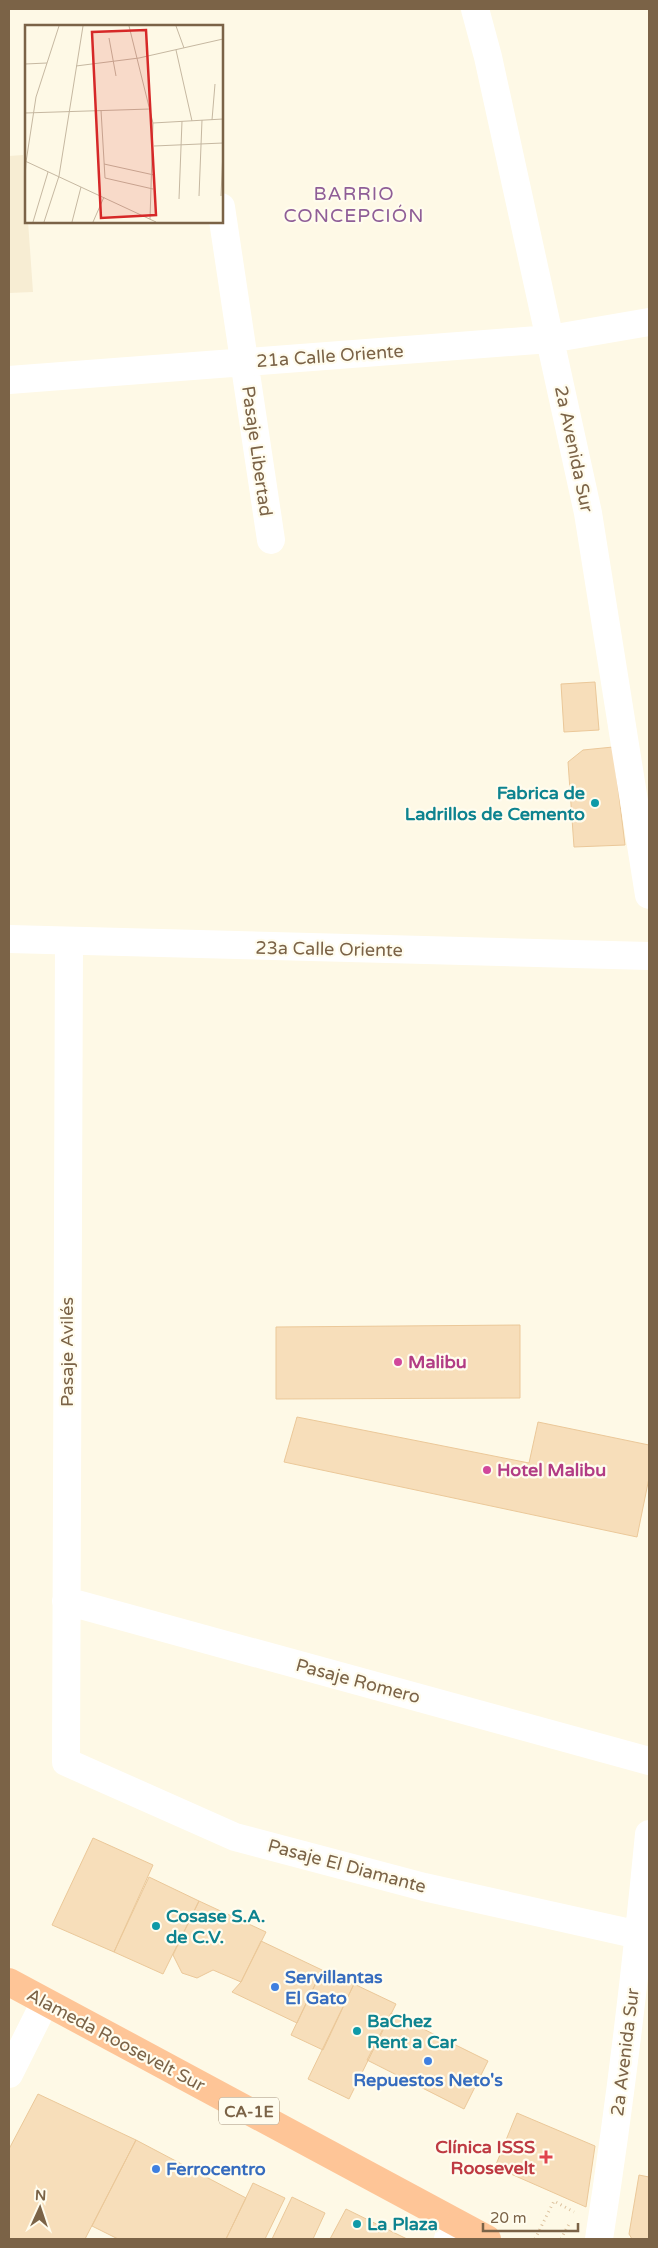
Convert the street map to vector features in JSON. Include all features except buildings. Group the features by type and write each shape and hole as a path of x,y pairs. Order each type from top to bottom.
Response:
{"highway":[{"name":"Alameda Roosevelt Sur","path":"9,1982 450,2230 487,2239"}],"street":[{"name":"2a Avenida Sur","path":"474,9 488,57 588,513 648,884"},
{"name":"Pasaje Libertad","path":"222,214 271,540"},
{"name":"21a Calle Oriente","path":"9,380 550,339 649,322"},
{"name":"23a Calle Oriente","path":"9,940 649,956"},
{"name":"Pasaje Avilés","path":"66,1762 69,942"},
{"name":"Pasaje Romero","path":"66,1601 649,1761"},
{"name":"Pasaje El Diamante","path":"66,1762 235,1837 424,1887 639,1935"},
{"name":"2a Avenida Sur","path":"599,2239 611,2160 639,1935 649,1834"},
{"path":"9,2074 45,2002"}],"path":[{"path":"535,2239 554,2202 574,2212"}],"shaded area":[{"path":"23,155 25,222 28,222 33,292 9,293 9,156"}],"place":[{"name":"Fabrica de Ladrillos de Cemento","path":"595,803"},
{"name":"Malibu","path":"398,1362"},
{"name":"Hotel Malibu","path":"487,1470"},
{"name":"Cosase S.A. de C.V.","path":"156,1926"},
{"name":"Servillantas El Gato","path":"275,1987"},
{"name":"BaChez Rent a Car","path":"357,2031"},
{"name":"Repuestos Neto's","path":"428,2061"},
{"name":"Clínica ISSS Roosevelt","path":"546,2157"},
{"name":"Ferrocentro","path":"156,2169"},
{"name":"La Plaza","path":"357,2224"}],"district":[{"name":"BARRIO CONCEPCIÓN","path":"354,204"}]}
